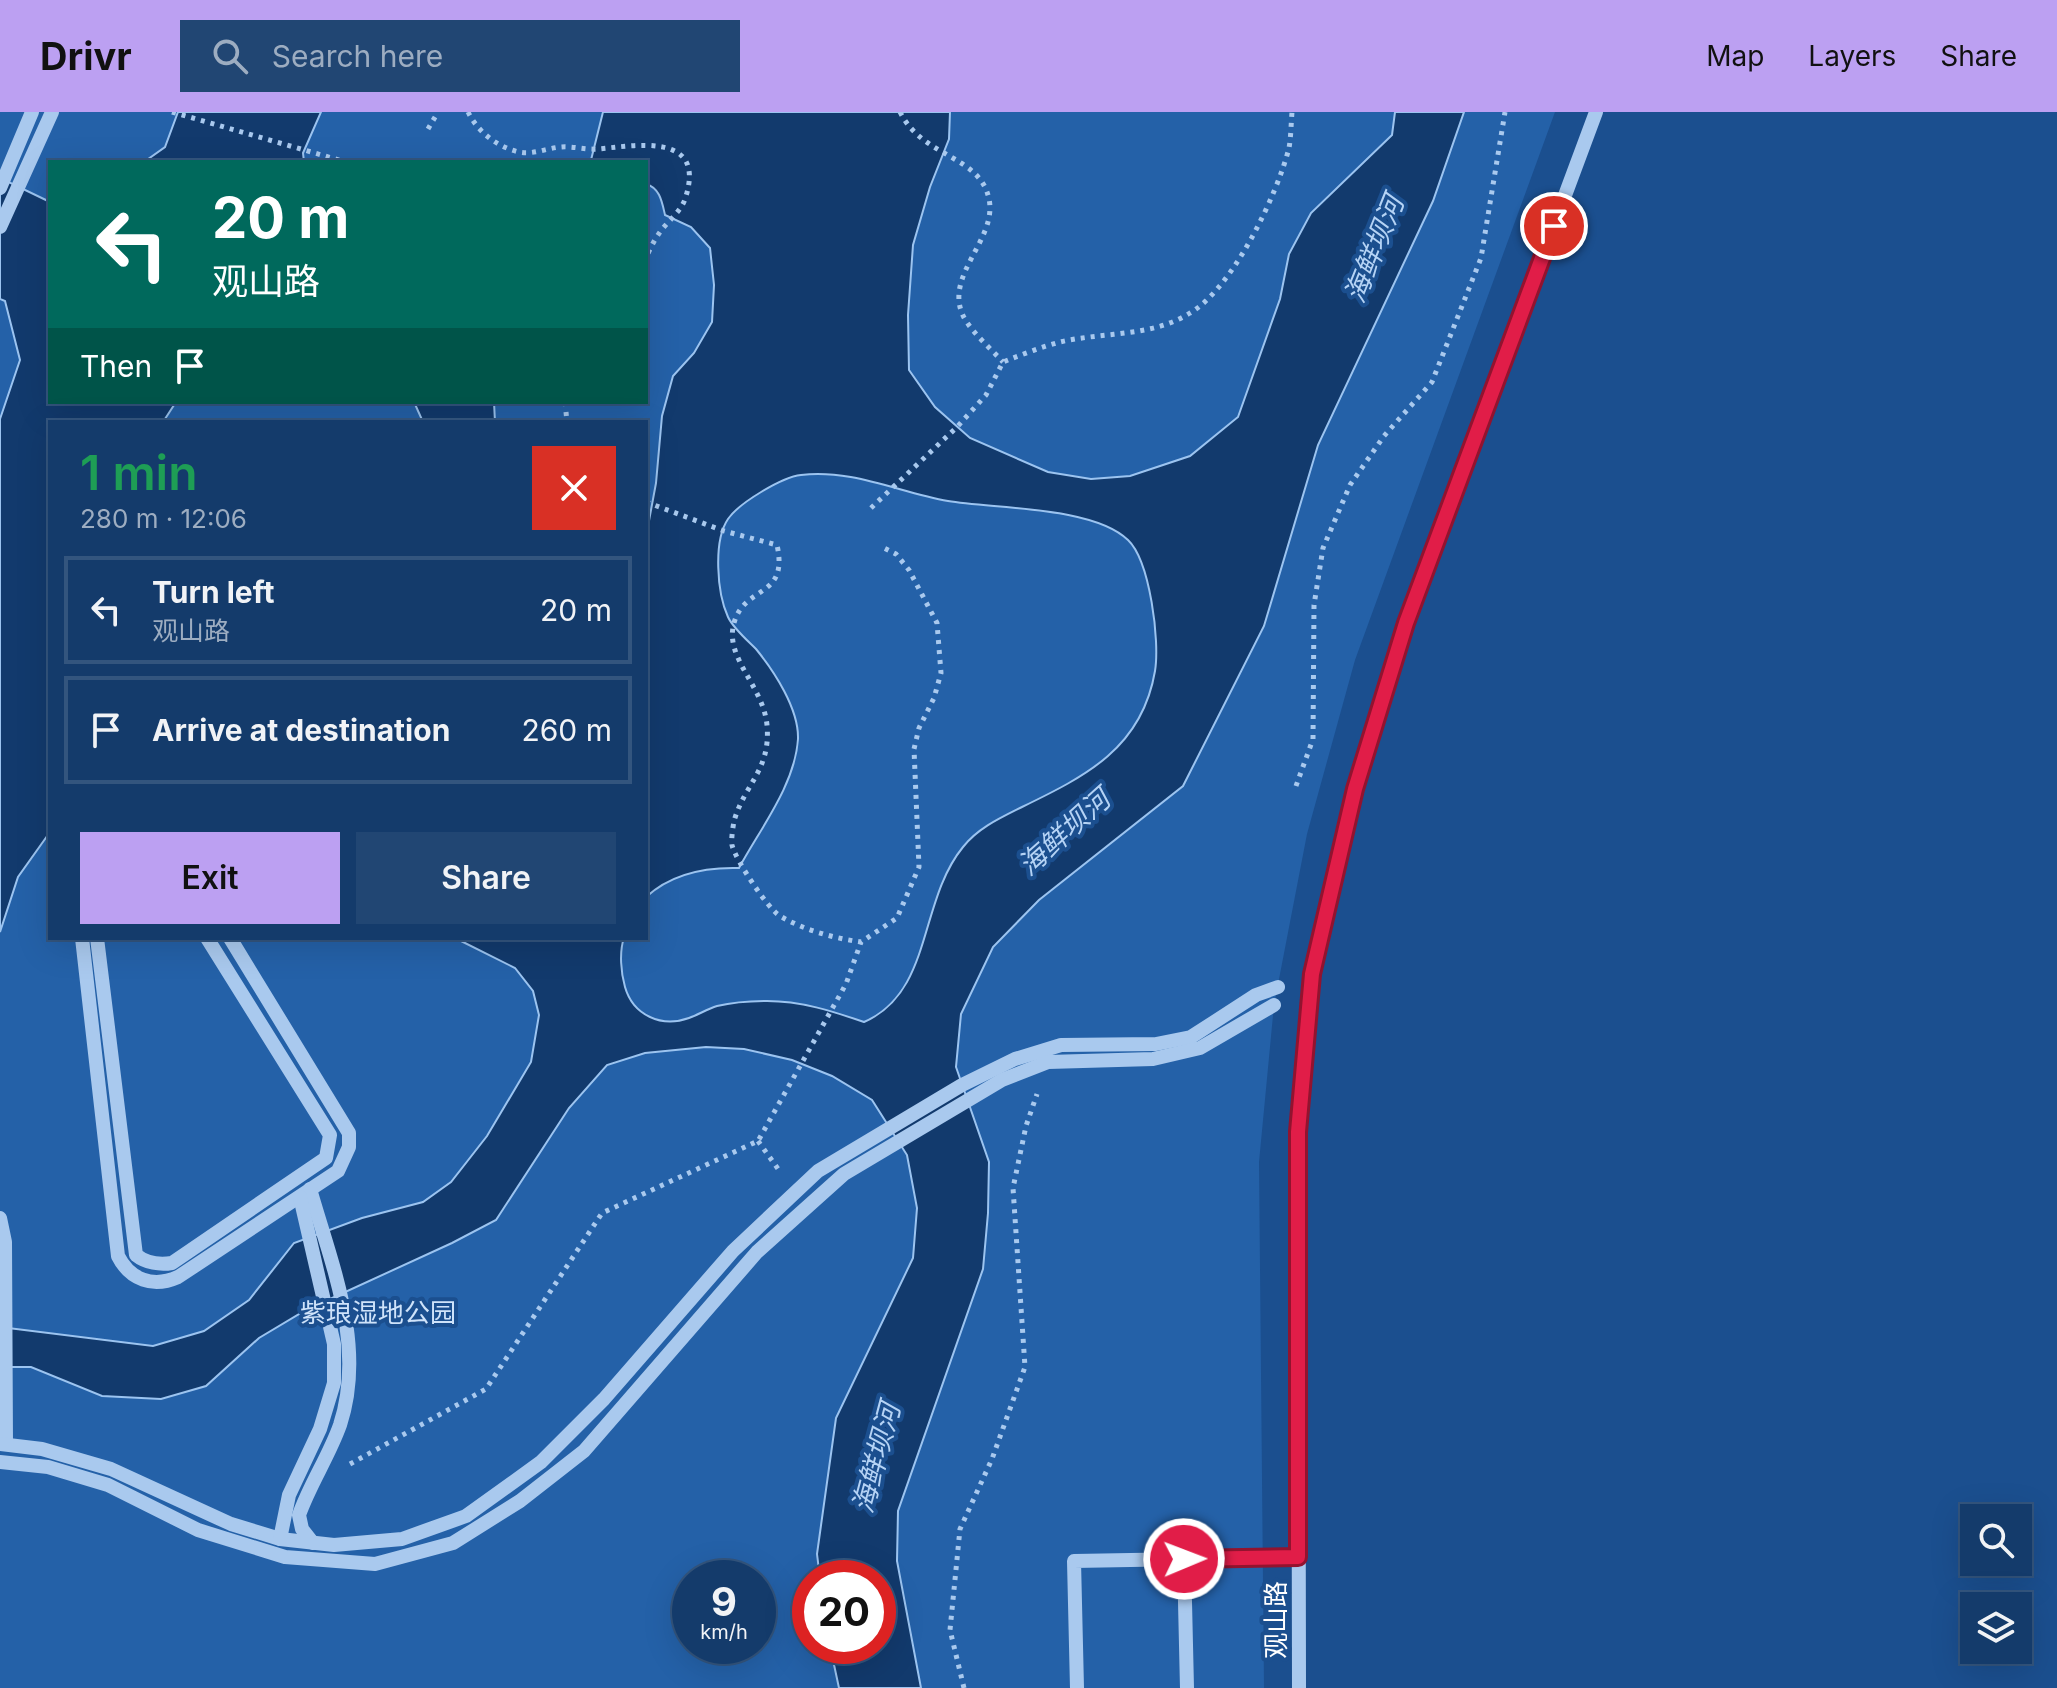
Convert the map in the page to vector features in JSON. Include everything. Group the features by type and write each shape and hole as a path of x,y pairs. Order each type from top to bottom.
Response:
{"street":[{"path":"2,184 32,112"},
{"path":"0,227 52,112"},
{"name":"观山路","path":"1299,1688 1298,1132 1312,974 1355,789 1406,623 1596,112"},
{"path":"82,940 118,1256 125,1270 139,1279 165,1283 338,1171 349,1147 349,1133 231,940"},
{"path":"97,940 136,1255 142,1260 164,1265 172,1263 326,1158 330,1145 330,1135 208,940"},
{"path":"0,1218 5,1242 3,1444 42,1449 111,1469 231,1524 280,1539 334,1545 402,1539 466,1516 541,1462 604,1399 733,1251 818,1171 962,1085 1015,1059 1061,1045 1156,1044 1191,1037 1256,995 1278,987"},
{"path":"0,1462 48,1467 108,1485 198,1530 285,1557 375,1564 453,1543 520,1501 584,1451 757,1252 844,1174 1002,1080 1048,1062 1153,1059 1200,1048 1274,1005"},
{"path":"305,1193 316,1235 340,1294 350,1341 351,1381 339,1426 299,1515 302,1529 313,1543"},
{"path":"280,1539 289,1495 320,1429 334,1383 334,1344 323,1302 316,1235"},
{"path":"1077,1688 1074,1561 1298,1557"},
{"path":"1184,1559 1187,1688"}],"path":[{"path":"172,112 339,160"},
{"path":"428,129 438,112"},
{"path":"468,112 475,126 494,142 520,153 561,147 594,149 649,143 677,153 688,174 686,200 658,234 648,253"},
{"path":"900,112 914,135 943,155 962,162 979,176 989,199 989,227 967,263 960,292 964,318 1003,362"},
{"path":"871,508 957,427 986,395 1003,362 1060,342 1151,328 1191,313 1222,282 1250,241 1275,191 1289,146 1292,112"},
{"path":"1296,786 1313,739 1314,605 1323,548 1350,485 1384,436 1432,382 1481,258 1505,112"},
{"path":"649,503 724,531 777,545 780,560 778,578 770,588 750,599 734,624 733,654 759,693 765,709 768,748 734,822 731,844 741,864 777,914 831,937 861,942"},
{"path":"319,1470 334,1472 486,1389 602,1213 758,1141 846,984 861,942 897,918 919,867 914,749 941,673 937,623 909,570 896,554 884,548"},
{"path":"964,1688 950,1630 960,1529 992,1459 1025,1367 1013,1188 1026,1126 1048,1062"},
{"path":"758,1141 795,1192"}],"green space":[{"name":"紫琅湿地公园","path":"0,112 1555,112 1355,660 1307,834 1274,1005 1259,1162 1264,1688 0,1688"}],"water":[{"path":"178,112 321,112 303,153 304,160 147,160 165,147"},
{"name":"海鲜坝河","path":"603,112 950,112 949,139 930,187 913,245 908,315 909,370 935,407 970,438 1048,472 1091,479 1130,476 1190,456 1238,417 1280,299 1289,254 1311,213 1392,135 1395,112 1464,112 1433,201 1318,445 1264,626 1183,786 1039,900 993,947 961,1014 956,1067 989,1162 988,1213 983,1269 898,1511 897,1561 921,1688 839,1688 834,1664 896,1664 896,1560 818,1560 817,1554 836,1418 913,1258 917,1208 907,1155 872,1100 832,1076 792,1060 744,1049 706,1047 645,1053 607,1065 569,1108 496,1220 306,1310 259,1338 206,1386 161,1399 102,1396 31,1367 0,1367 0,1327 153,1346 204,1331 249,1300 294,1243 362,1218 423,1202 451,1182 487,1136 531,1062 539,1015 533,991 515,968 459,940 624,940 622,969 629,997 641,1012 659,1020 679,1021 717,1006 742,1002 780,1001 864,1022 886,1008 902,990 914,968 938,893 949,869 969,840 998,819 1089,771 1124,740 1138,720 1155,671 1156,641 1148,583 1136,550 1128,540 1112,529 1068,515 948,501 838,475 793,477 751,499 728,519 720,540 718,567 721,595 728,617 770,668 790,703 798,739 790,773 784,790 739,868 714,869 677,877 648,895 648,526 656,483 662,416 673,376 694,353 712,322 714,285 710,248 691,227 665,215 657,192 648,185 648,160 591,160"},
{"path":"0,178 48,201 48,404 175,404 164,420 48,420 48,835 18,877 0,932 0,419 20,360 5,301 0,299"},
{"path":"415,404 494,404 495,420 422,420"}],"route":[{"path":"1184,1559 1298,1557 1298,1132 1312,974 1355,789 1406,623 1554,226"}]}
